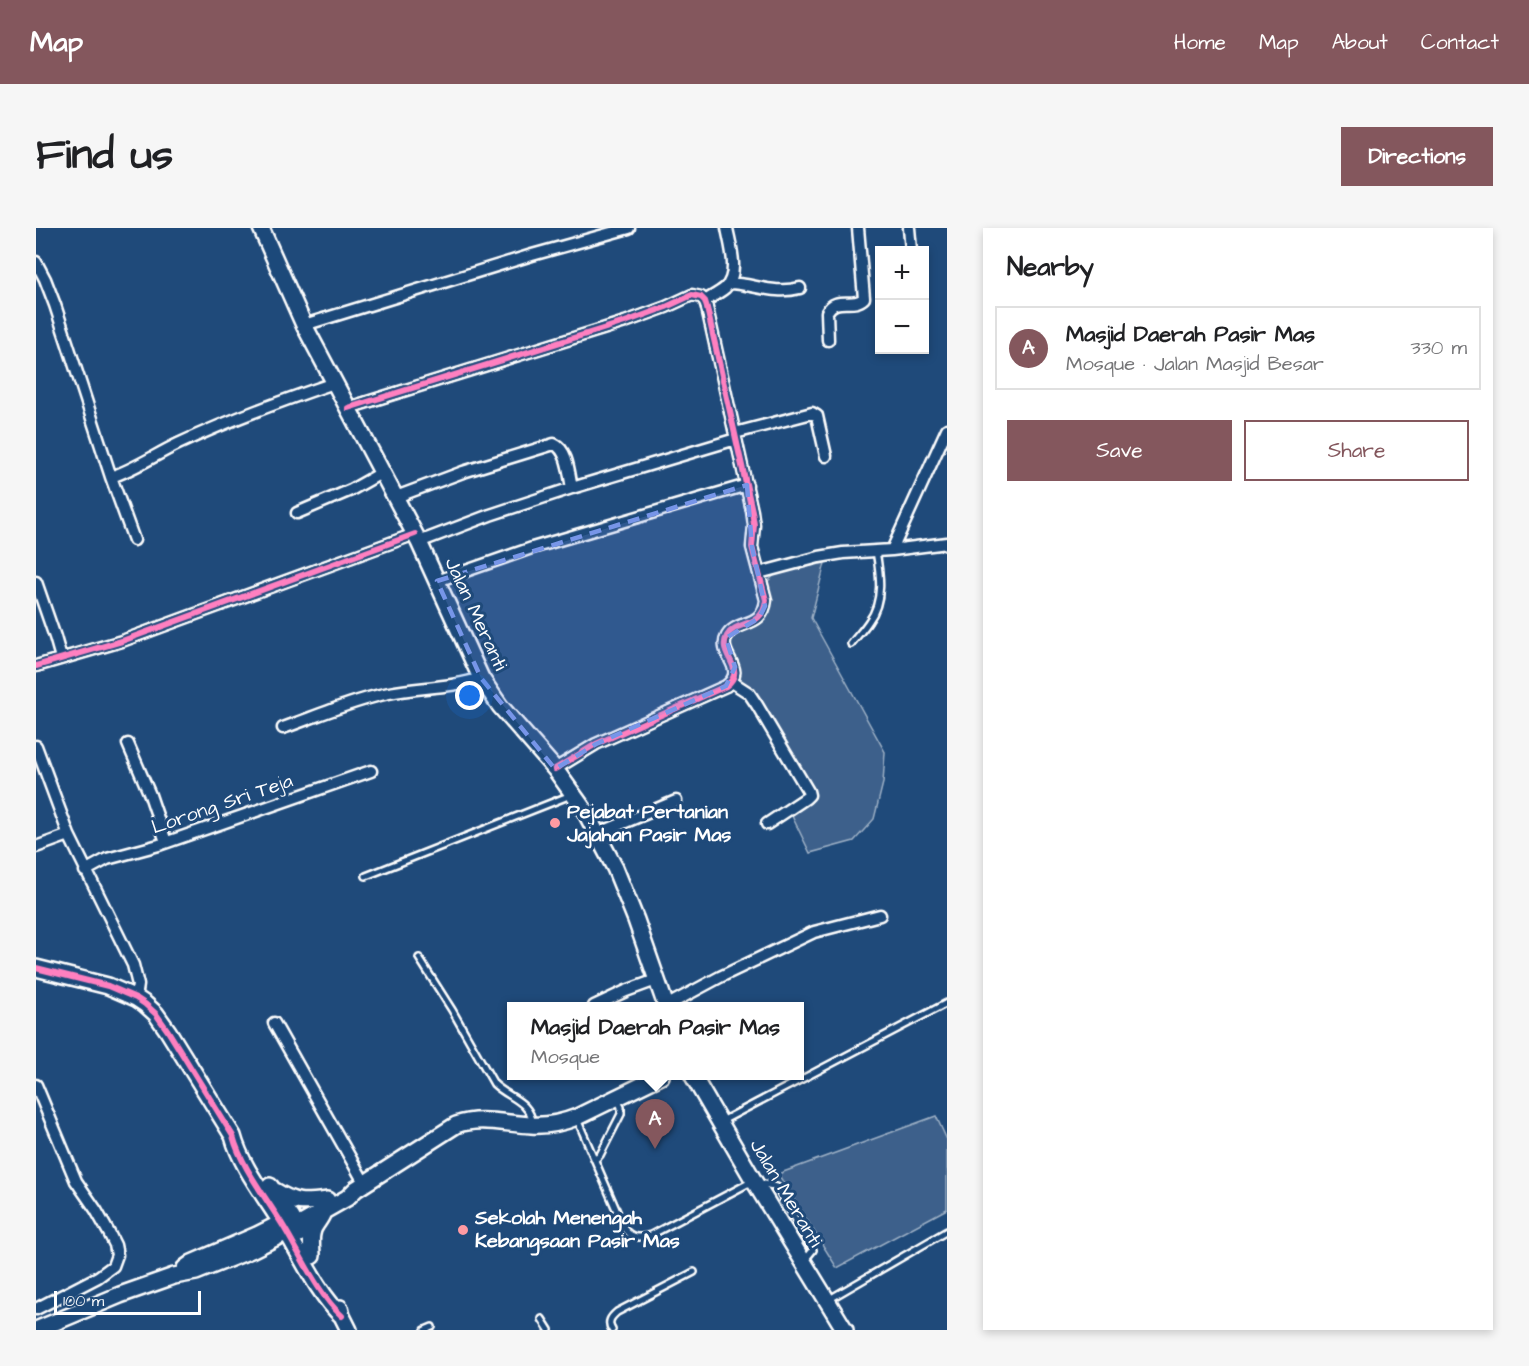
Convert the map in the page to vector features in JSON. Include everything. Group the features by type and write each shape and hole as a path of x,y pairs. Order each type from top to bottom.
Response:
{"street":[{"name":"Jalan Meranti","path":"261,228 304,325 417,538 481,678 500,706 555,769 573,794 615,868 664,1002"},
{"path":"304,325 532,255 629,228"},
{"path":"705,301 724,289 733,271 727,228"},
{"path":"828,340 827,312 829,308 836,303 859,302 864,298 858,228"},
{"path":"909,228 911,246"},
{"path":"36,262 55,305 134,540"},
{"path":"729,283 782,292 800,288"},
{"path":"348,408 625,321 692,295 705,301 747,485 753,525 752,547 766,600 763,612 759,618 730,632 726,638 727,654 735,667 732,682 714,693 596,744 555,769"},
{"path":"111,477 238,418 334,383"},
{"path":"36,666 122,640 417,538 810,412 817,416 826,456"},
{"path":"892,550 947,429"},
{"path":"396,497 463,472 554,444 561,448 572,488"},
{"path":"297,513 351,490 383,472"},
{"path":"437,581 532,548 747,485"},
{"path":"759,573 843,553 947,543"},
{"path":"36,582 56,637 61,658"},
{"path":"283,728 375,697 481,678"},
{"path":"732,682 749,693 772,728 809,795 766,824"},
{"path":"128,744 150,795 166,842"},
{"path":"36,746 69,835 133,965 138,986 136,998"},
{"name":"Lorong Sri Teja","path":"85,871 107,859 166,842 371,771"},
{"path":"597,834 676,801"},
{"path":"36,847 69,835"},
{"path":"674,1002 814,932 880,915"},
{"path":"36,968 108,986 136,998 156,1014 233,1136 244,1145 269,1195 309,1260 329,1304 345,1323"},
{"path":"603,1002 656,980"},
{"path":"274,1023 360,1186"},
{"path":"36,1330 120,1295 174,1276 196,1272 251,1250 289,1225 325,1206 343,1192 360,1186 456,1125 466,1121 533,1125 564,1122 654,1080"},
{"name":"Jalan Meranti","path":"695,1080 753,1181 845,1330"},
{"path":"36,1085 76,1181 105,1226 115,1245 117,1255 113,1266 98,1277 36,1309"},
{"path":"269,1195 325,1206"},
{"path":"257,1235 264,1223 269,1195"},
{"path":"309,1260 312,1234 325,1206"},
{"path":"174,1276 192,1263 257,1235 289,1225"},
{"path":"251,1250 280,1249 309,1260"},
{"path":"48,1303 57,1321"}],"lane":[{"path":"851,644 868,623 877,604 880,576 876,551"},
{"path":"366,876 573,794"},
{"path":"419,958 494,1084 527,1107 533,1125"},
{"path":"804,1079 947,1003"},
{"path":"720,1123 801,1080"},
{"path":"595,1160 600,1155 621,1114 621,1107 616,1098"},
{"path":"577,1117 625,1230 634,1238 651,1235 753,1181"},
{"path":"826,1301 947,1231"},
{"path":"612,1330 609,1323 611,1317 617,1312 694,1272"},
{"path":"542,1318 549,1330"},
{"path":"425,1330 432,1327"}],"highlighted area":[{"path":"747,485 752,547 765,606 759,618 726,638 735,667 726,686 596,744 555,769 481,678 437,581"}],"shaded area":[{"path":"825,563 811,618 885,752 883,783 874,819 854,841 810,853 791,814 814,797 757,695 737,680 739,677 737,662 729,639 735,633 766,617 768,581 777,573"},
{"path":"936,1116 947,1140 947,1209 837,1268 778,1174"}],"cycle path":[{"path":"348,408 625,322 692,295 701,297 705,301 752,511 754,525 752,547 766,600 764,609 755,620 737,627 727,636 725,649 734,667 734,673 726,686 596,744 555,769"},
{"path":"36,666 122,641 415,534"},
{"path":"36,968 108,986 136,998 156,1014 233,1136 248,1170 317,1284 342,1316"}],"place":[{"name":"Pejabat Pertanian Jajahan Pasir Mas","path":"555,823"},
{"name":"Masjid Daerah Pasir Mas","path":"655,1149"},
{"name":"Sekolah Menengah Kebangsaan Pasir Mas","path":"463,1230"}]}
